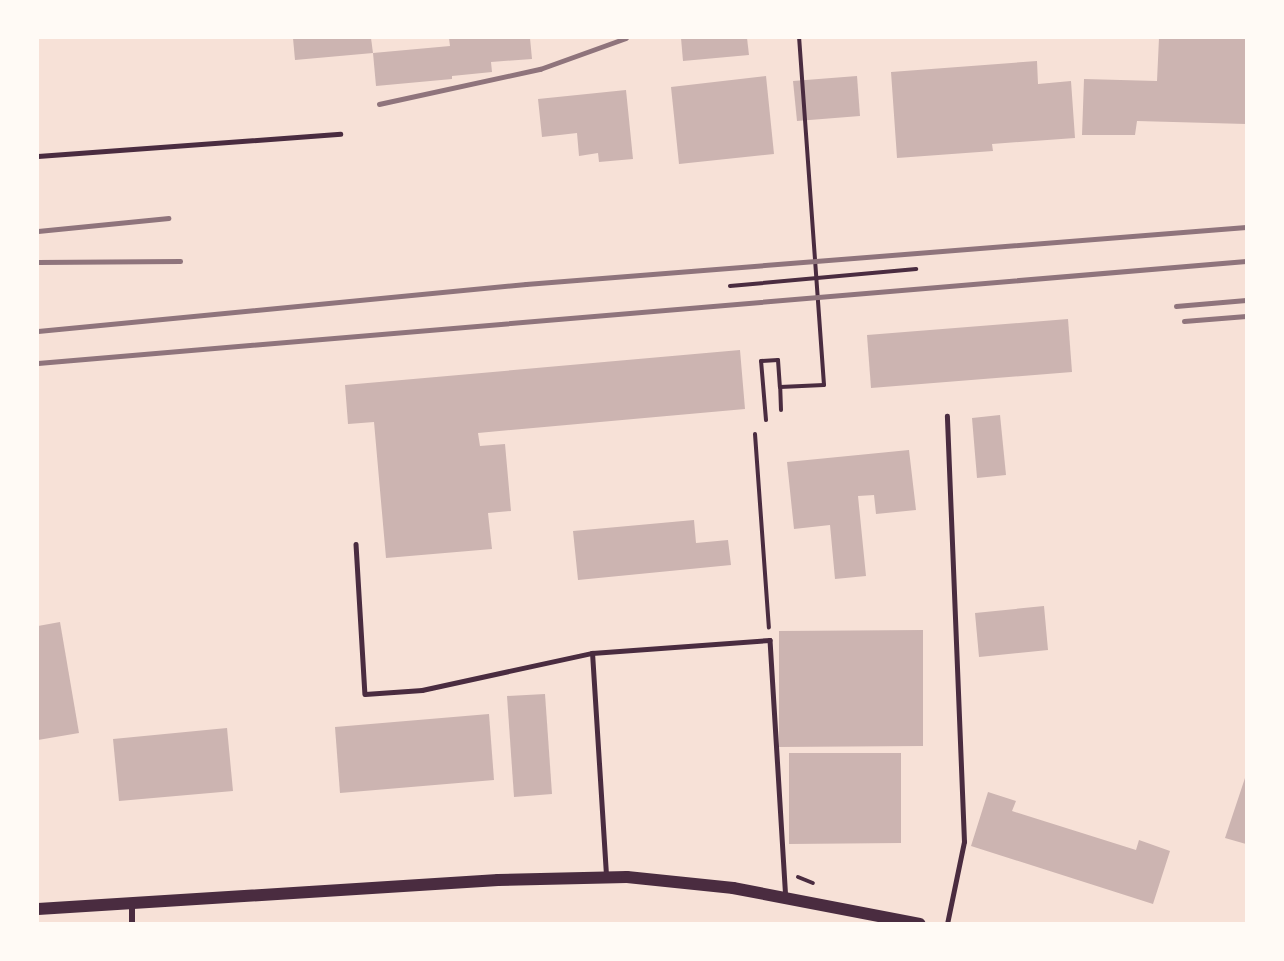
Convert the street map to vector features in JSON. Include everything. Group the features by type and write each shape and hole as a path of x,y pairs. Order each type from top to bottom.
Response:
{"main road":[{"path":"38,909 486,880 606,878 733,888 920,924"}],"street":[{"path":"132,902 132,924"}],"lane":[{"path":"38,156 340,134"},
{"path":"947,416 964,842 947,924"},
{"path":"356,544 365,694 422,690 592,653 770,640 786,898"},
{"path":"592,653 606,878"}],"path":[{"path":"780,387 824,385 800,38"},
{"path":"730,286 916,269"},
{"path":"766,420 761,361 778,360 781,410"},
{"path":"755,434 770,640"}],"building":[{"path":"293,38 371,38 373,53 295,60"},
{"path":"449,38 530,38 532,59 491,62 492,72 452,76 452,79 376,86 373,53 450,46"},
{"path":"681,38 747,38 749,55 683,61"},
{"path":"1159,38 1246,38 1246,124 1137,121 1135,135 1082,135 1084,79 1157,81"},
{"path":"1037,61 1038,84 1071,81 1075,138 992,144 993,151 897,158 891,72"},
{"path":"766,76 774,154 679,164 671,87"},
{"path":"857,76 860,116 797,121 793,81"},
{"path":"626,90 633,159 599,162 598,153 579,156 577,133 542,137 538,99"},
{"path":"1068,319 1072,372 871,388 867,335"},
{"path":"740,350 745,409 478,433 480,446 505,444 511,511 488,513 492,549 386,558 374,422 348,424 345,385"},
{"path":"1000,415 1006,475 977,478 972,418"},
{"path":"909,450 916,510 876,514 874,495 858,496 866,576 835,579 830,525 794,529 787,462"},
{"path":"694,520 696,543 728,540 731,565 578,580 573,531"},
{"path":"1044,606 1048,650 979,657 975,613"},
{"path":"60,622 79,733 38,740 38,626"},
{"path":"923,630 923,746 779,747 779,631"},
{"path":"545,694 552,794 514,797 507,696"},
{"path":"489,714 494,780 340,793 335,727"},
{"path":"227,728 233,791 119,801 113,739"},
{"path":"789,753 901,753 901,843 789,844"},
{"path":"1246,775 1246,844 1225,838"},
{"path":"988,792 1016,801 1012,811 1136,850 1139,840 1170,851 1153,904 971,846"}],"railway":[{"path":"379,104 540,69 626,38"},
{"path":"38,231 168,218"},
{"path":"38,331 526,284 1246,227"},
{"path":"38,262 180,261"},
{"path":"38,363 1246,261"},
{"path":"1176,306 1246,300"},
{"path":"1184,321 1246,316"}]}
